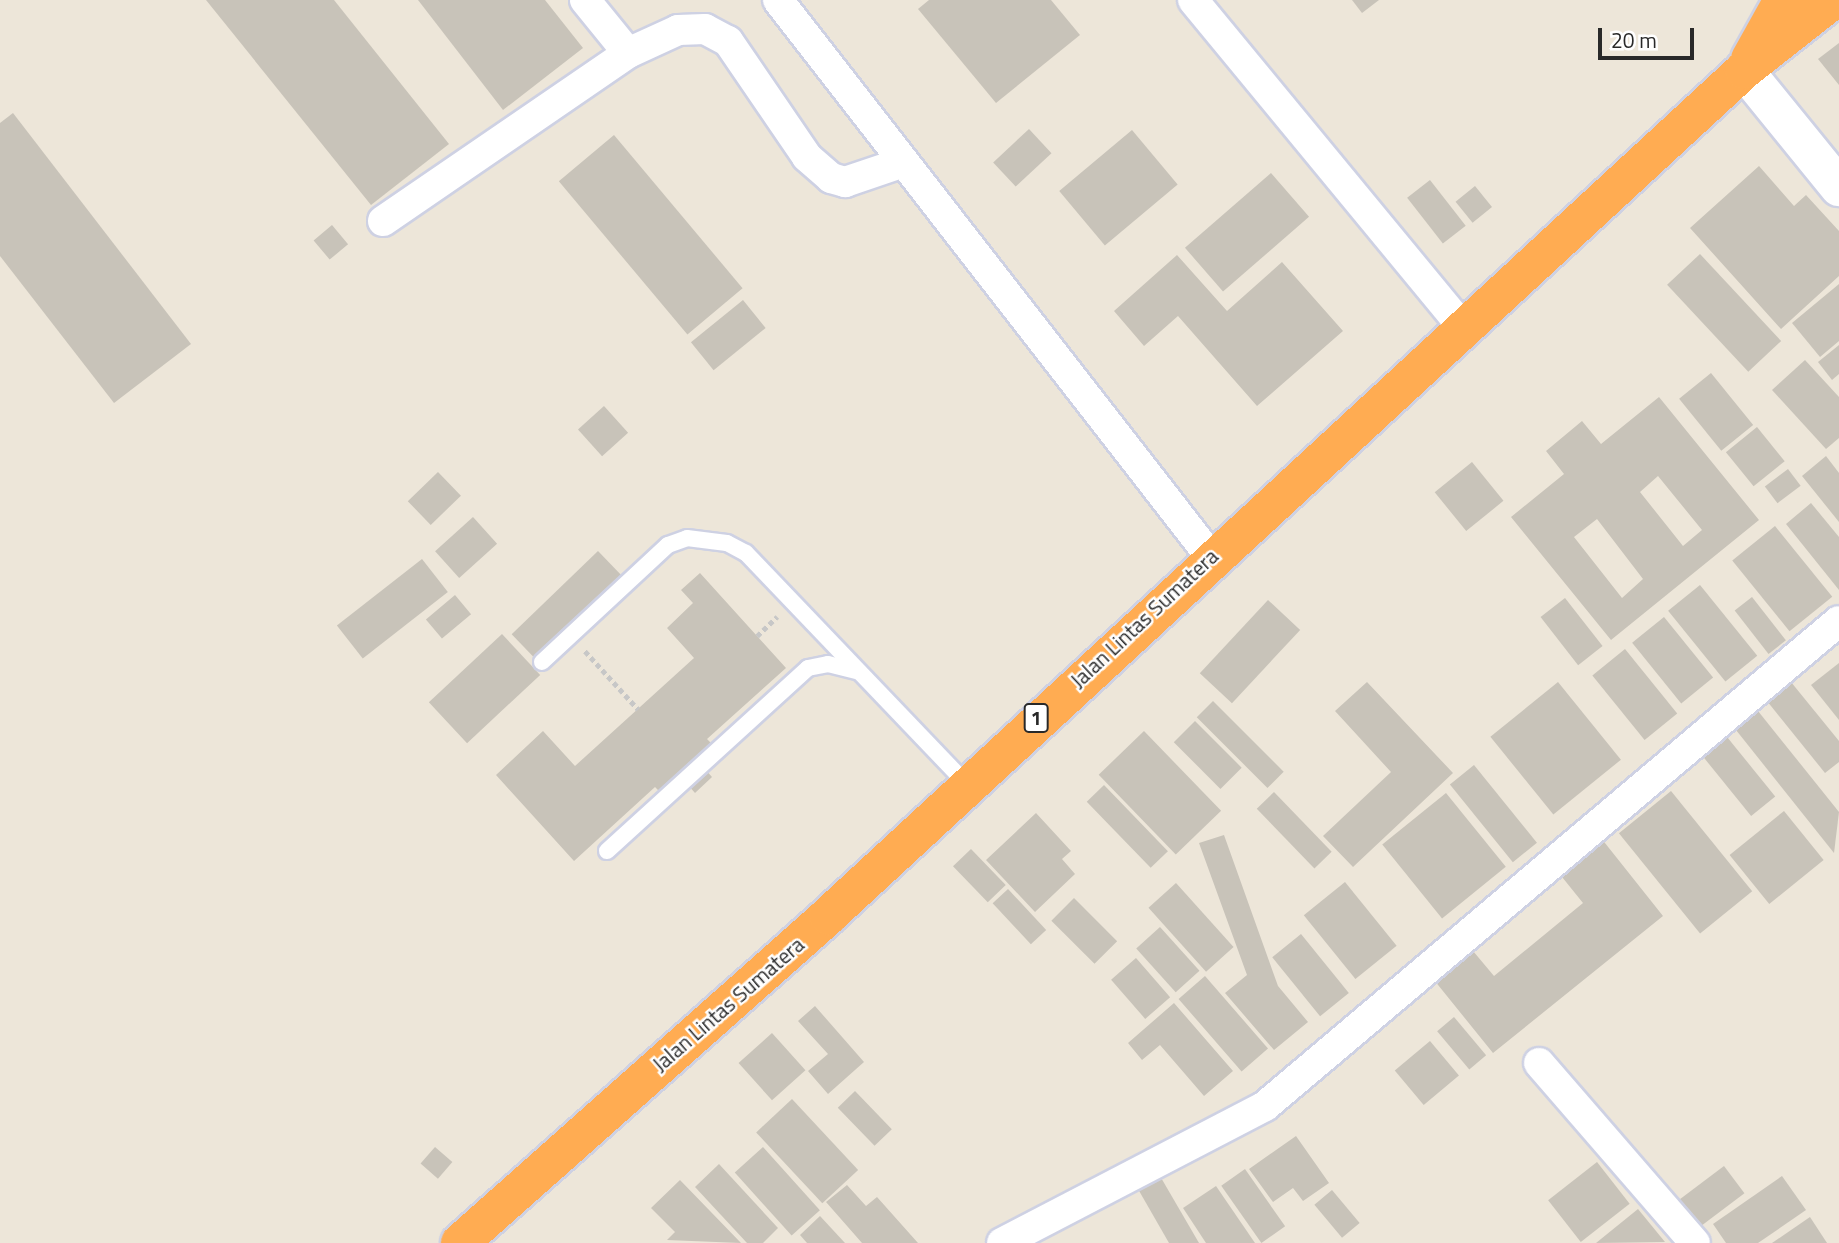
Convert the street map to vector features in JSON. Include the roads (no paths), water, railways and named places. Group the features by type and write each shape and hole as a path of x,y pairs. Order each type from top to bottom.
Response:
{"highway":[{"path":"1744,70 1783,0"},
{"path":"1744,70 1833,0"},
{"name":"Jalan Lintas Sumatera","path":"460,1243 828,916 966,783 1211,556 1465,330 1744,70"}],"street":[{"path":"585,0 628,53"},
{"path":"778,0 1211,556"},
{"path":"1193,0 1465,330"},
{"path":"383,221 628,53 678,30 705,29 728,41 807,157 831,178 845,182 904,162"},
{"path":"1744,70 1839,187"},
{"path":"1002,1243 1265,1106 1839,621"},
{"path":"1539,1063 1695,1243"}],"lane":[{"path":"542,662 668,545 708,538 746,553 966,783"},
{"path":"607,851 808,668 828,664 860,672"}]}
